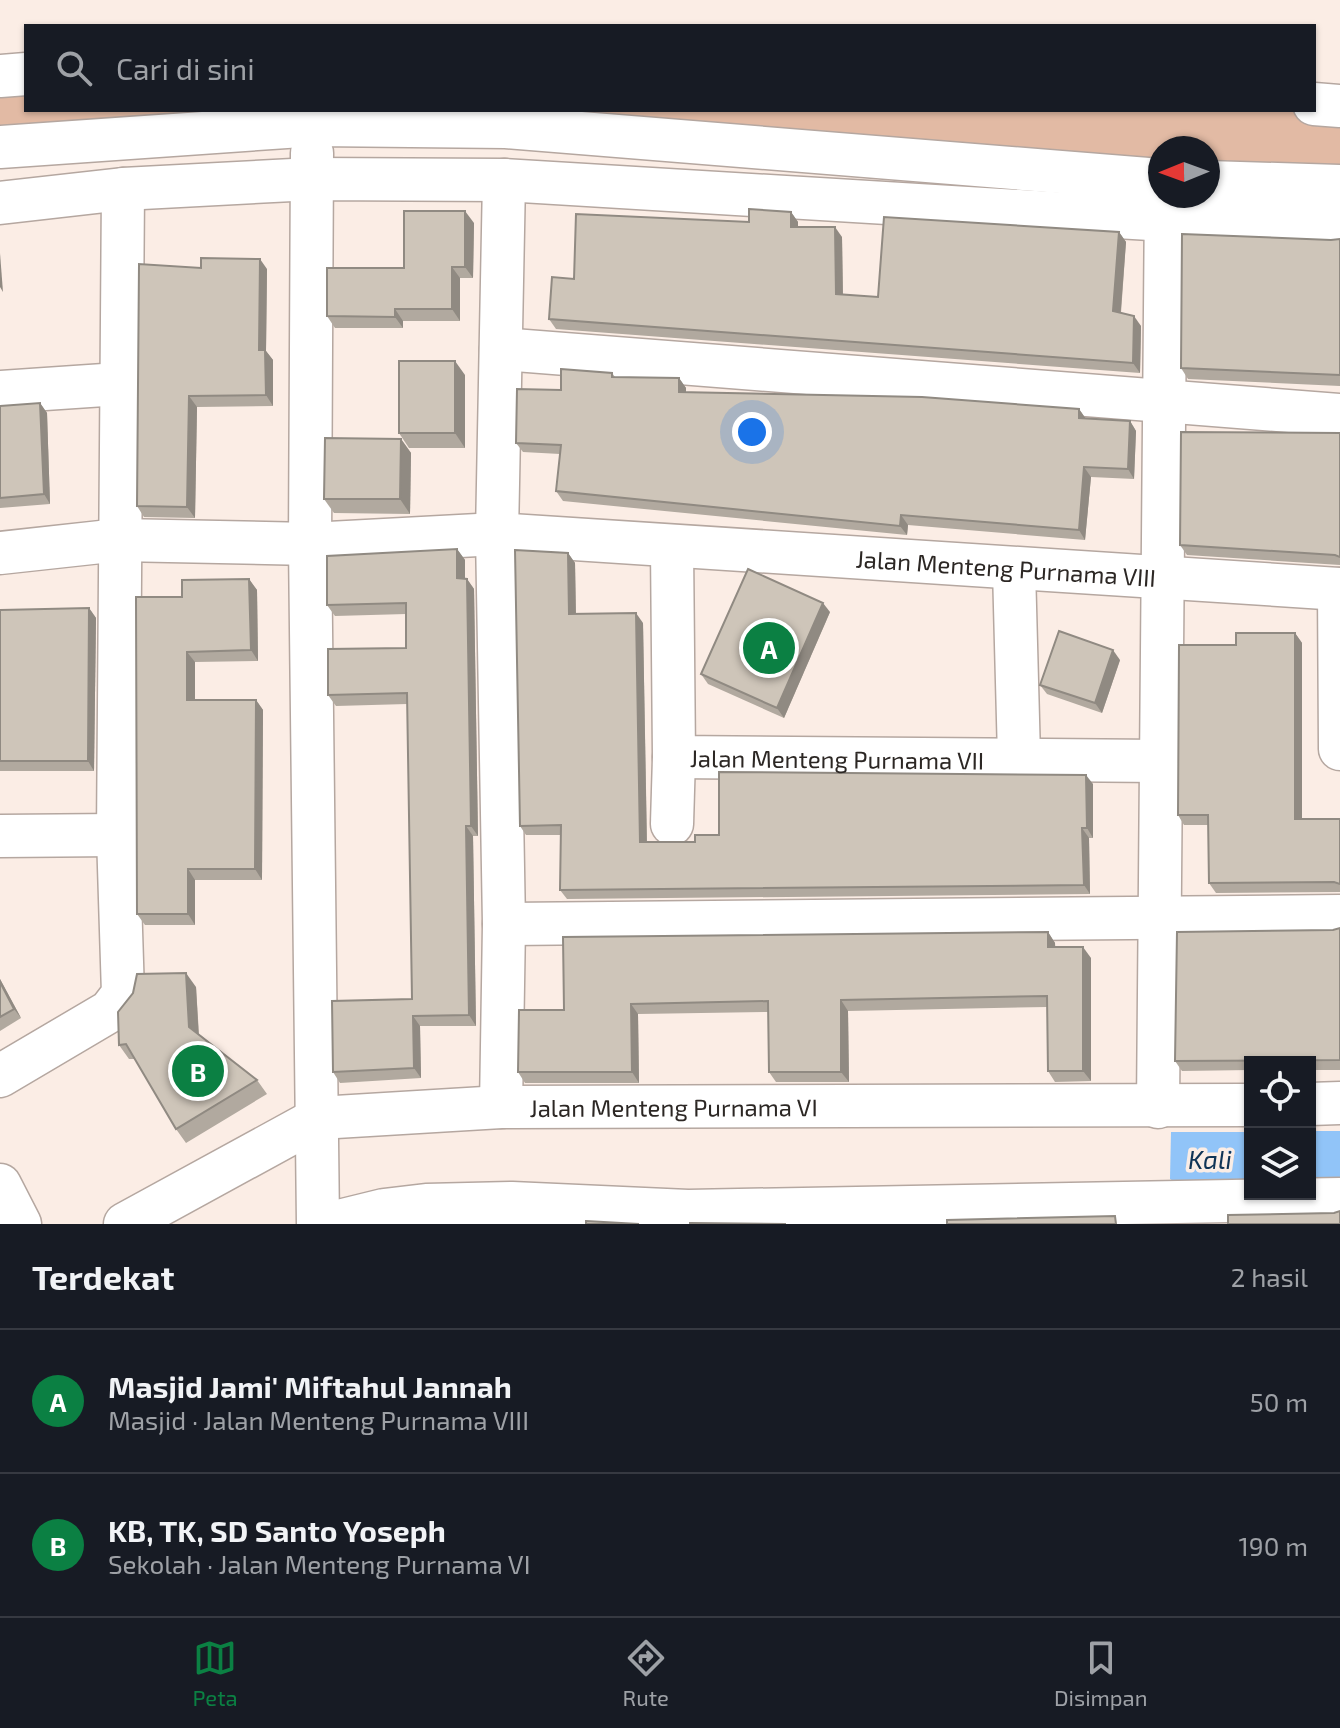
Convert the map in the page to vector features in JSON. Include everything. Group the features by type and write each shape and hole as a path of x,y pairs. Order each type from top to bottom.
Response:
{"street":[{"path":"0,76 24,74"},
{"path":"1316,104 1340,106"},
{"path":"316,118 312,179 310,544 321,1218 426,1205 513,1214 688,1218 1159,1213 1340,1199"},
{"path":"0,147 316,118 506,127 1148,197"},
{"path":"0,203 123,189 312,179 504,180 1148,199"},
{"path":"501,1107 504,924 497,534 504,180"},
{"path":"1220,182 1340,186"},
{"path":"0,1076 110,1011 123,994 118,835 119,384 123,189"},
{"path":"1158,1107 1164,208"},
{"path":"1220,208 1340,227"},
{"path":"501,349 1163,404 1340,415"},
{"path":"0,392 119,384"},
{"name":"Jalan Menteng Purnama VIII","path":"0,553 119,540 310,544 497,534 672,548 1340,589"},
{"name":"Jalan Menteng Purnama VII","path":"672,548 674,757 1019,757 1161,761"},
{"path":"1014,569 1019,757"},
{"path":"1340,589 1340,756"},
{"path":"672,824 674,757"},
{"path":"0,836 118,835"},
{"path":"504,924 1340,916"},
{"path":"1316,1104 1340,1103"},
{"name":"Jalan Menteng Purnama VI","path":"125,1224 318,1132 501,1107 1244,1105"},
{"path":"0,1185 20,1224"}],"shaded area":[{"path":"24,76 24,112 1316,112 1340,104 1340,186 1220,182 1220,136 1148,136 1148,179 506,127 0,143 0,77"}],"water":[{"path":"1316,1131 1340,1131 1340,1182 1316,1183"},
{"name":"Kali","path":"1171,1132 1244,1132 1244,1184 1178,1184 1170,1179"}],"building":[{"path":"749,209 791,212 791,227 835,227 836,294 878,297 884,217 1119,232 1113,311 1134,316 1133,363 549,319 552,277 574,279 576,214 749,222"},
{"path":"404,211 465,211 465,267 452,267 452,309 395,309 395,317 327,316 327,268 404,268"},
{"path":"1182,234 1340,239 1340,375 1181,368"},
{"path":"201,258 260,259 259,350 265,350 266,395 189,396 187,507 137,506 139,264 201,268"},
{"path":"399,361 455,361 455,433 399,433"},
{"path":"561,369 612,373 612,377 679,378 679,392 922,397 1079,409 1079,418 1130,421 1128,469 1084,467 1079,530 901,515 900,526 556,491 561,445 516,443 517,389 561,390"},
{"path":"40,403 44,494 0,498 0,406"},
{"path":"1181,432 1340,433 1340,557 1180,545"},
{"path":"325,438 401,439 400,499 324,499"},
{"path":"457,549 457,578 467,579 471,826 466,826 469,1015 413,1016 414,1068 333,1072 332,1001 412,999 407,693 328,695 328,649 406,648 406,603 327,605 327,556"},
{"path":"515,550 568,553 569,614 636,613 640,842 695,842 695,835 719,835 719,772 1086,775 1087,828 1082,828 1084,885 560,890 561,825 520,826"},
{"path":"748,569 823,603 777,708 701,674"},
{"path":"249,579 251,650 187,652 187,700 256,700 255,869 188,869 188,914 137,914 136,597 182,597 182,580"},
{"path":"89,608 88,761 0,761 0,610"},
{"path":"1059,631 1113,650 1095,703 1040,685"},
{"path":"1236,633 1295,633 1295,819 1340,819 1340,884 1209,883 1208,815 1178,815 1179,645 1236,645"},
{"path":"1340,928 1340,1060 1316,1060 1316,1056 1244,1056 1244,1061 1175,1061 1177,932"},
{"path":"1048,932 1048,947 1083,947 1083,1071 1048,1071 1047,996 841,1000 841,1072 769,1072 768,1001 631,1004 632,1072 518,1072 519,1010 564,1010 563,937"},
{"path":"186,973 189,1027 257,1080 176,1129 126,1044 119,1045 118,1012 133,993 137,974"},
{"path":"0,982 14,1009 0,1017"},
{"path":"1340,1211 1340,1224 1228,1224 1228,1215"},
{"path":"1115,1216 1116,1224 947,1224 947,1220"},
{"path":"586,1221 639,1224 586,1224"},
{"path":"690,1223 786,1224 690,1224"}],"place":[{"name":"Masjid Jami' Miftahul Jannah","path":"769,648"},
{"name":"KB, TK, SD Santo Yoseph","path":"198,1071"}]}
